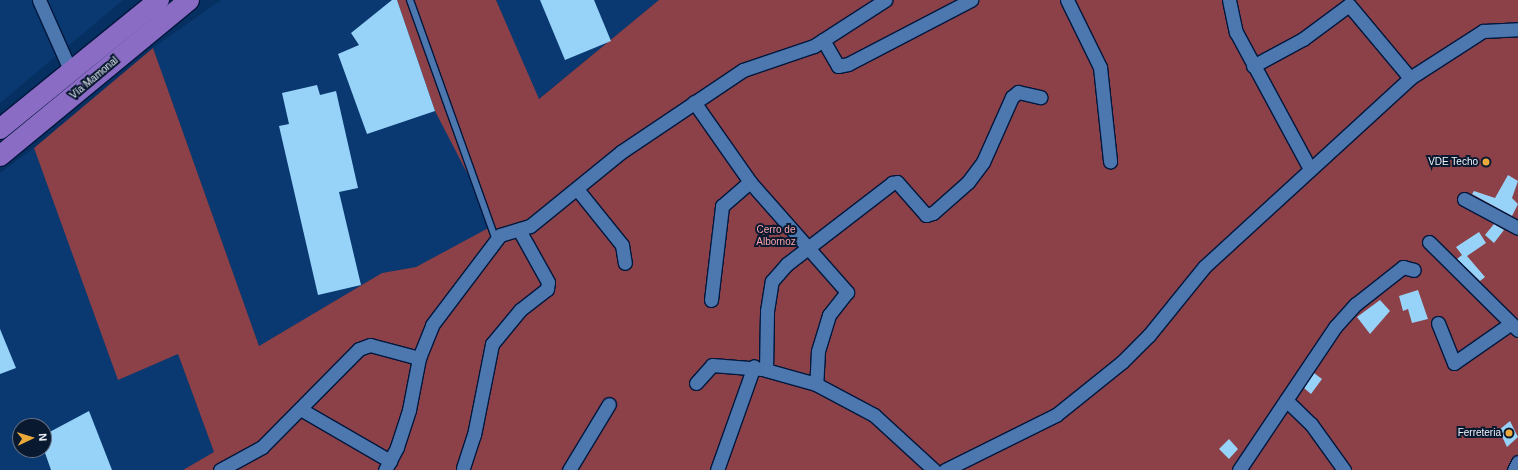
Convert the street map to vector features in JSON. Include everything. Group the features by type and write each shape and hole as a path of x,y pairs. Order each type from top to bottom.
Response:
{"main road":[{"name":"Vía Mamonal","path":"0,129 159,0"},
{"name":"Vía Mamonal","path":"0,156 189,0"}],"street":[{"path":"39,0 71,72"},
{"path":"302,410 388,465 409,410 419,358 446,303 496,240 530,226 621,152 743,70 823,40 885,0"},
{"path":"823,40 838,66 848,64 971,0"},
{"path":"1067,0 1100,67 1110,161"},
{"path":"1229,0 1236,32 1253,66 1309,167"},
{"path":"1253,66 1303,39 1349,5 1410,78"},
{"path":"945,470 1056,415 1122,362 1149,335 1204,267 1309,167 1410,78 1483,31 1518,30"},
{"path":"717,470 760,368 772,281 808,248 892,183 897,182 926,215 933,213 968,182 983,162 1012,97 1018,92 1040,97"},
{"path":"694,102 750,182 846,292 829,315 818,351 816,384"},
{"path":"711,300 722,206 750,182"},
{"path":"577,189 622,245 625,263"},
{"path":"1464,199 1518,228"},
{"path":"463,468 474,435 492,344 520,310 546,289 548,282 519,230"},
{"path":"1429,242 1514,327 1454,363 1438,323"},
{"path":"1239,470 1335,327 1356,304 1403,267 1414,270"},
{"path":"220,470 262,447 302,410 359,349 370,345 419,358"},
{"path":"696,383 712,365 760,368 816,384 874,415 934,470"},
{"path":"1286,400 1311,424 1344,470"},
{"path":"569,470 609,404"},
{"path":"1514,470 1518,462"}],"lane":[{"path":"410,0 496,240"}],"shaded area":[{"path":"0,0 123,0 0,103"},
{"path":"221,0 397,0 435,111 495,225 416,267 382,273 259,346 153,48"},
{"path":"496,0 659,0 538,99"},
{"path":"34,148 118,379 178,354 214,452 183,470 0,470 0,173"}],"green space":[{"name":"Cerro de Albornoz","path":"397,0 496,0 539,99 659,0 1518,0 1518,470 183,470 214,452 178,354 118,380 34,148 153,48 259,346 382,273 416,267 494,225 435,111"}],"building":[{"path":"392,0 397,0 435,111 367,134 338,54 359,45 351,33"},
{"path":"540,0 594,0 611,41 565,60"},
{"path":"317,85 320,95 336,91 358,188 339,192 361,285 318,295 279,126 289,124 282,93"},
{"path":"1508,175 1518,181 1512,198 1518,204 1512,216 1472,194 1474,191 1495,198"},
{"path":"1494,224 1504,230 1494,243 1485,235"},
{"path":"1479,232 1486,243 1467,256 1485,277 1480,281 1457,259 1462,255 1456,247"},
{"path":"1418,290 1428,319 1412,323 1408,309 1403,311 1399,296"},
{"path":"1380,300 1390,311 1370,334 1357,317"},
{"path":"0,329 16,368 0,374"},
{"path":"1314,373 1322,379 1311,394 1304,388"},
{"path":"89,411 112,470 51,470 47,458 52,458 52,431"},
{"name":"Ferreteria","path":"1510,421 1518,437 1507,447 1499,430"},
{"path":"1229,439 1238,449 1229,459 1219,449"}],"place":[{"name":"VDE Techo","path":"1486,162"},
{"name":"Ferreteria","path":"1509,433"}]}
